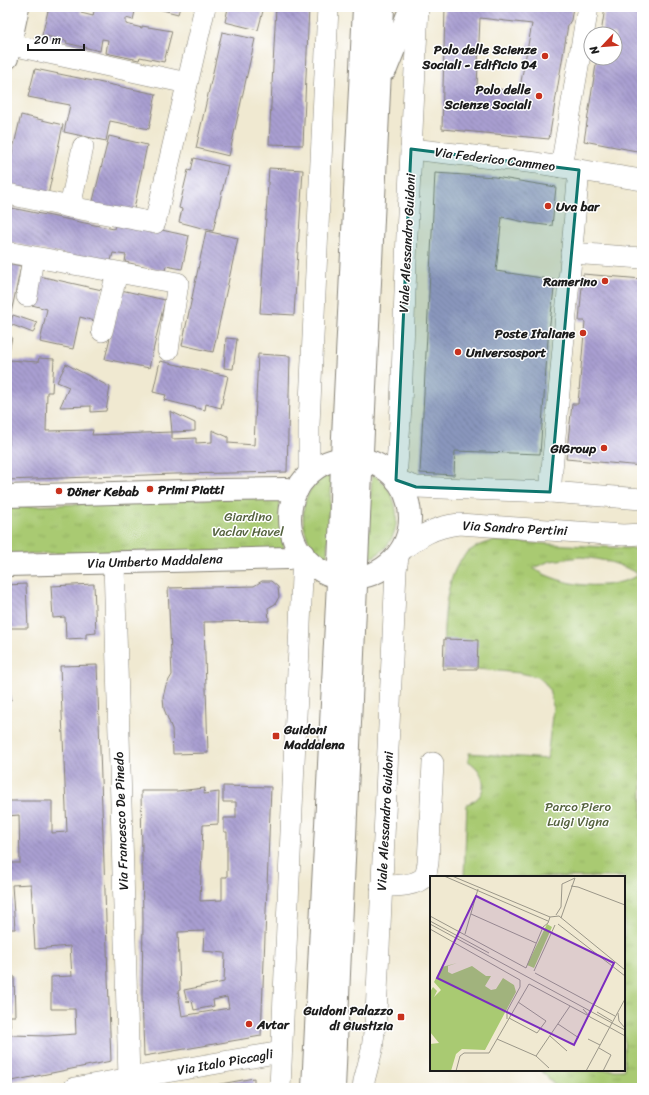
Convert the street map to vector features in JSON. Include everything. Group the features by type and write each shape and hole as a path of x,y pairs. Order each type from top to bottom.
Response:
{"main road":[{"path":"8,49 18,7"},
{"path":"334,1088 364,7"},
{"path":"352,458 379,85 383,7"},
{"path":"379,85 411,7"},
{"path":"7,496 285,489 303,482 325,463 352,458"},
{"name":"Viale Alessandro Guidoni","path":"347,577 374,572 384,567 399,552 409,528 406,497 396,480 381,467 352,458"},
{"path":"303,482 291,506 291,525 296,543 303,554 314,566 324,571 347,577"},
{"name":"Via Umberto Maddalena","path":"7,565 288,558 303,554"},
{"path":"313,1088 347,577"}],"street":[{"path":"8,194 155,223 205,7"},
{"path":"303,482 309,425 328,7"},
{"name":"Viale Alessandro Guidoni","path":"396,480 401,406 405,271 418,7"},
{"path":"550,492 571,252 570,169 588,7"},
{"path":"8,49 187,83"},
{"path":"70,206 83,147"},
{"name":"Via Federico Cammeo","path":"412,149 536,163 642,180"},
{"path":"7,252 178,284 168,350"},
{"path":"571,252 642,258"},
{"path":"27,296 33,258"},
{"path":"102,331 117,273"},
{"path":"396,480 416,487 550,492 642,499"},
{"name":"Via Sandro Pertini","path":"399,552 428,532 445,526 459,524 641,534"},
{"name":"Viale Alessandro Guidoni","path":"363,1088 372,1050 376,1015 381,886 392,687 396,570 399,552"},
{"path":"280,1088 303,554"},
{"name":"Via Francesco De Pinedo","path":"114,563 129,1078"},
{"path":"381,886 405,885 424,877 427,869 433,763"},
{"name":"Via Italo Piccagli","path":"74,1088 281,1052"}],"highlighted area":[{"path":"411,149 579,170 550,492 416,487 396,480"}],"green space":[{"path":"372,474 383,482 391,493 395,506 396,519 394,532 389,543 380,553 367,559"},
{"path":"332,475 327,557 316,550 308,539 304,526 303,513 306,499 312,488 320,479"},
{"name":"Giardino Vaclav Havel","path":"279,496 284,550 7,554 7,507"},
{"name":"Parco Piero Luigi Vigna","path":"493,541 642,549 642,1088 557,1088 542,1071 625,1071 625,876 464,876 467,804 480,796 483,784 479,771 468,761 469,753 547,759 553,707 549,689 538,677 520,673 477,669 443,669 444,624 448,590 459,562 468,552 483,544","holes":["580,557 603,560 625,567 639,575 613,584 585,585 558,580 533,568 550,561"]}],"building":[{"path":"49,7 69,7 82,10 81,13 93,16 94,11 88,10 89,7 136,7 133,20 126,18 126,24 142,28 142,26 172,31 164,62 140,57 139,60 106,53 108,40 102,39 100,51 66,43 67,41 42,35"},
{"path":"151,7 180,7 178,14"},
{"path":"224,7 264,7 258,30 225,22 228,8"},
{"path":"276,7 309,7 303,145 269,144"},
{"name":"Polo delle Scienze Sociali - Edificio D4","path":"445,7 573,7 571,20 568,25 549,139 442,129","holes":["480,18 532,24 519,92 477,86"]},
{"path":"605,7 642,7 642,152 584,141 596,66 623,66 623,26 602,26"},
{"path":"222,32 255,39 229,156 196,148"},
{"path":"35,69 156,94 149,129 110,121 106,141 64,132 70,105 28,97"},
{"path":"21,115 63,125 48,195 7,186 7,175"},
{"path":"109,136 147,145 133,214 92,205"},
{"path":"194,158 228,166 213,231 179,222 182,209 179,208 188,170 191,171"},
{"path":"269,168 303,170 294,315 260,313"},
{"path":"435,173 495,177 556,187 552,226 502,217 496,271 555,280 548,340 540,454 455,451 454,475 420,473"},
{"path":"7,207 114,229 116,220 189,236 182,269 166,266 165,271 125,262 126,255 113,253 110,265 7,242"},
{"path":"206,231 238,238 213,352 182,345"},
{"path":"7,263 21,266 8,328 7,328"},
{"path":"583,274 642,279 642,466 566,459 572,404 578,404 585,321 579,321"},
{"path":"39,276 102,290 95,321 80,317 73,349 40,342 47,309 32,305"},
{"path":"121,290 165,300 149,368 105,359"},
{"path":"13,315 37,323 33,333 10,324"},
{"path":"7,336 12,337 8,357 7,357"},
{"path":"226,338 237,339 233,369 224,368"},
{"path":"258,354 290,356 287,472 174,474 7,480 7,445 9,445 9,423 7,423 8,360 38,362 39,358 54,359 52,392 47,392 46,431 93,430 92,435 172,432 172,439 196,438 196,443 212,442 212,430 228,437 228,443 254,445"},
{"path":"160,361 228,376 221,408 206,404 205,410 164,400 166,395 153,392"},
{"path":"66,364 110,387 106,411 91,412 91,406 60,407 69,387 57,382"},
{"path":"170,411 195,423 195,431 172,432"},
{"path":"262,581 271,581 278,587 279,597 275,604 268,608 269,621 204,622 208,753 173,754 172,729 164,709 163,697 166,685 172,675 168,588 254,586"},
{"path":"26,584 28,628 7,628 7,585"},
{"path":"94,584 96,633 86,634 86,638 66,639 65,617 53,618 51,586"},
{"path":"444,639 478,640 477,669 443,669"},
{"path":"7,659 11,700 7,701"},
{"path":"97,665 111,1061 7,1082 7,976 14,976 15,1016 10,1016 11,1035 47,1036 76,1034 75,1009 51,1009 51,977 72,976 70,946 35,949 31,884 12,885 15,929 7,929 7,863 20,863 19,815 7,816 7,801 52,801 52,833 67,832 60,666"},
{"path":"223,786 271,787 261,1036 144,1056 142,995 143,921 141,791 177,791 205,788 204,794 219,792 218,824 203,825 200,901 222,900 222,877 227,877 227,832 224,832 224,818 236,818 236,802 223,802","holes":["204,931 203,951 225,953 224,982 184,990 187,1002 192,1001 194,1010 214,1006 213,1000 227,997 229,1008 182,1016 178,991 180,990 178,932"]},
{"path":"254,1078 254,1088 204,1088 204,1087"}],"place":[{"name":"Polo delle Scienze Sociali - Edificio D4","path":"545,56"},
{"name":"Polo delle Scienze Sociali","path":"539,96"},
{"name":"Uva bar","path":"548,206"},
{"name":"Ramerino","path":"605,281"},
{"name":"Poste Italiane","path":"583,333"},
{"name":"Universosport","path":"458,352"},
{"name":"GiGroup","path":"604,448"},
{"name":"Primi Piatti","path":"150,489"},
{"name":"Döner Kebab","path":"59,491"},
{"name":"Guidoni Maddalena","path":"276,736"},
{"name":"Guidoni Palazzo di Giustizia","path":"401,1017"},
{"name":"Avtar","path":"249,1024"}]}
